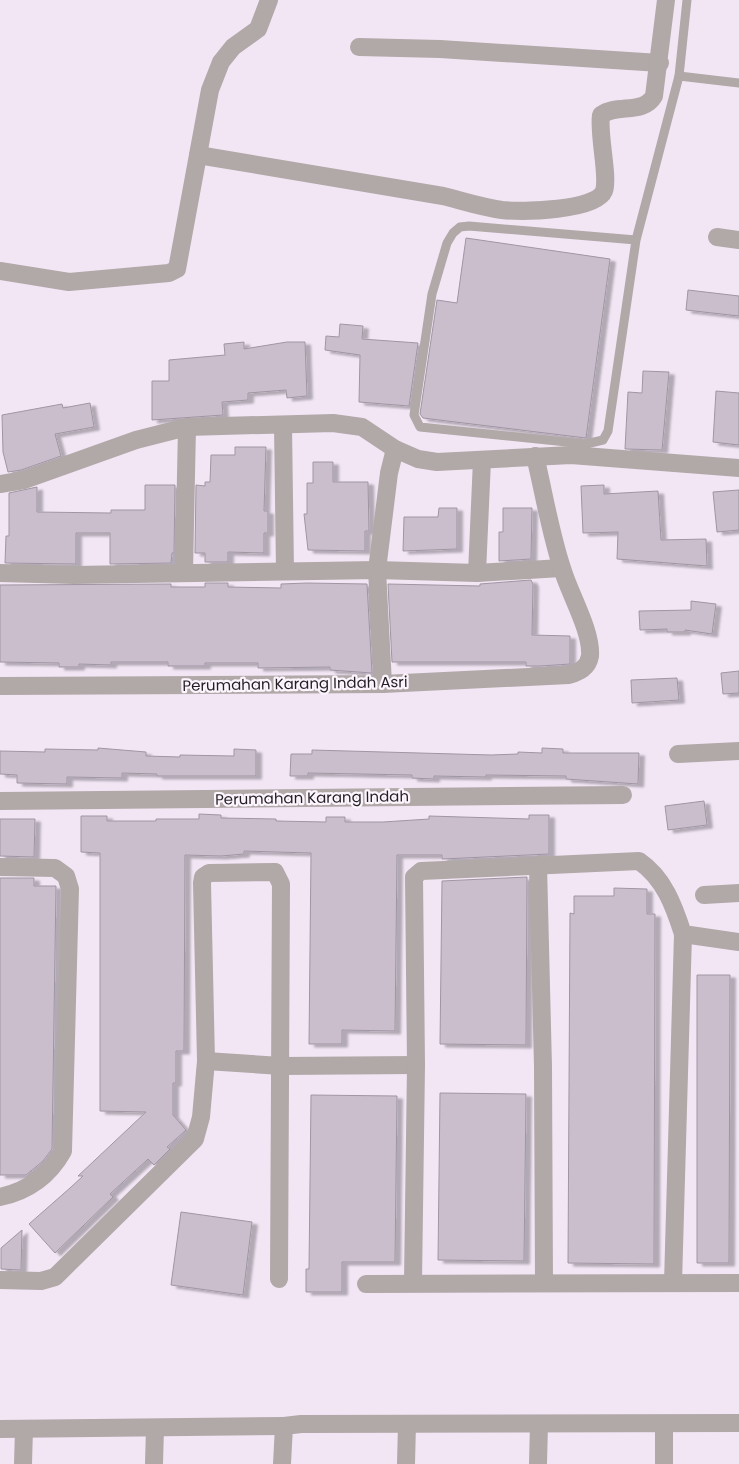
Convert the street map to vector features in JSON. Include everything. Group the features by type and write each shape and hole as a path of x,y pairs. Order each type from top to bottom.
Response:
{"street":[{"path":"0,271 69,282 169,273 177,269 210,90 221,62 233,47 258,29 269,0"},
{"path":"198,155 442,196 472,205 504,210 543,210 583,205 596,200 604,192 606,181 602,149 601,114 639,107 652,101 660,63 666,0"},
{"path":"359,47 440,49 660,63"},
{"path":"717,237 739,240"},
{"path":"0,484 24,480 136,440 187,427 333,423 362,427 396,449 418,459 437,462 570,455 739,468"},
{"path":"283,425 285,572"},
{"path":"184,572 187,427"},
{"path":"383,684 377,570 389,473 396,449"},
{"path":"0,573 74,576 184,572 377,570 477,573 562,568 535,456"},
{"path":"477,573 482,460"},
{"name":"Perumahan Karang Indah Asri","path":"0,686 383,684 569,675 580,672 587,665 590,656 585,631 562,568"},
{"path":"678,754 739,751"},
{"name":"Perumahan Karang Indah","path":"0,801 623,795"},
{"path":"413,1282 416,1065 414,877 422,871 639,861 650,868 663,886 674,907 683,934 673,1283"},
{"path":"538,865 543,1067 544,1283"},
{"path":"0,867 55,868 66,876 70,888 63,1151 48,1173 29,1187 0,1197"},
{"path":"0,1280 41,1281 56,1277 195,1139 201,1117 206,1061 203,877 209,873 275,872 281,884 279,1279"},
{"path":"704,895 739,893"},
{"path":"683,934 739,942"},
{"path":"206,1061 281,1066 416,1065"},
{"path":"366,1284 413,1282 739,1283"},
{"path":"0,1429 407,1424 739,1424"},
{"path":"406,1464 407,1424"},
{"path":"538,1464 539,1424"},
{"path":"664,1424 664,1464"},
{"path":"282,1464 284,1426"},
{"path":"154,1428 154,1464"},
{"path":"24,1429 24,1464"}],"lane":[{"path":"636,240 469,226 460,227 452,233 447,243 432,294 414,415 420,427 586,444 603,440 608,431 636,240 679,76 687,0"},
{"path":"679,76 739,83"}],"building":[{"path":"466,238 610,259 586,438 423,418 420,414 437,300 457,303"},
{"path":"688,290 739,296 739,316 686,310"},
{"path":"340,324 363,326 362,339 418,343 409,406 359,402 360,355 325,350 326,336 339,337"},
{"path":"244,342 244,349 287,342 305,342 307,396 287,398 286,390 248,393 248,400 222,402 223,415 152,420 152,381 169,381 169,360 225,355 224,344"},
{"path":"643,371 669,372 662,450 625,449 628,392 642,393"},
{"path":"716,391 739,393 739,445 713,442"},
{"path":"90,403 94,427 55,434 61,456 21,470 8,472 3,452 2,415 62,404 63,408"},
{"path":"235,447 266,447 264,511 268,511 268,533 264,533 264,553 228,552 228,562 205,562 205,553 195,553 196,485 205,486 205,482 210,482 211,455 235,455"},
{"path":"313,462 333,462 333,482 368,482 369,531 365,531 365,551 308,550 304,514 307,514 307,483 313,483"},
{"path":"145,485 175,485 174,553 172,553 171,563 110,564 110,533 76,533 76,564 5,563 6,536 9,536 9,493 37,487 37,512 111,513 111,510 145,510"},
{"path":"604,485 604,494 658,491 661,540 706,539 707,566 617,559 618,532 583,533 581,486"},
{"path":"739,490 739,530 717,532 713,492"},
{"path":"439,508 457,508 457,549 403,551 404,517 438,517"},
{"path":"503,508 532,508 531,559 499,561 499,532 503,532"},
{"path":"531,580 533,584 532,635 570,636 570,664 526,666 526,662 392,662 388,584 480,586 480,584"},
{"path":"205,583 228,583 228,587 281,588 281,584 367,584 372,673 330,670 330,667 258,668 258,663 205,663 205,666 168,666 168,662 111,662 111,665 79,664 79,667 59,667 59,663 0,662 0,585 171,584 171,587 205,587"},
{"path":"691,601 716,604 712,634 685,630 685,632 667,632 667,629 640,630 639,611 691,610"},
{"path":"739,671 739,693 723,694 721,673"},
{"path":"677,678 679,700 632,703 631,680"},
{"path":"98,748 146,752 146,756 180,757 180,755 234,756 234,749 256,750 256,776 157,776 157,774 122,773 122,778 67,777 67,784 17,783 17,775 0,774 0,751 45,752 45,749 98,750"},
{"path":"542,748 563,749 563,753 639,753 638,784 566,779 566,776 434,776 434,779 412,778 412,775 308,773 308,776 290,776 291,754 312,754 312,750 491,755 518,754 518,752 542,753"},
{"path":"704,801 707,825 668,830 665,806"},
{"path":"199,814 221,815 221,818 326,822 326,817 345,817 345,822 383,822 429,819 429,816 529,819 529,815 549,815 549,854 442,859 442,855 397,855 395,1031 342,1030 342,1044 309,1044 311,853 244,851 244,854 221,856 185,855 184,1051 176,1051 173,1115 186,1130 167,1147 170,1149 154,1165 148,1159 110,1194 113,1197 55,1253 29,1224 83,1176 78,1176 146,1112 100,1111 100,853 81,852 81,816 107,816 107,821 156,821 156,819 199,819"},
{"path":"0,819 35,819 34,857 0,856"},
{"path":"527,877 526,1045 440,1044 442,881"},
{"path":"0,878 34,878 34,886 56,886 52,1149 43,1161 26,1175 0,1175"},
{"path":"614,888 647,889 647,914 655,914 654,1264 568,1263 570,913 574,914 574,896 614,896"},
{"path":"697,975 730,975 729,1263 697,1263"},
{"path":"440,1093 526,1094 524,1261 438,1260"},
{"path":"311,1095 397,1096 395,1262 342,1262 342,1292 306,1292 306,1269 309,1269"},
{"path":"181,1212 252,1222 243,1295 171,1285"},
{"path":"22,1230 21,1270 1,1269 1,1248"}]}
